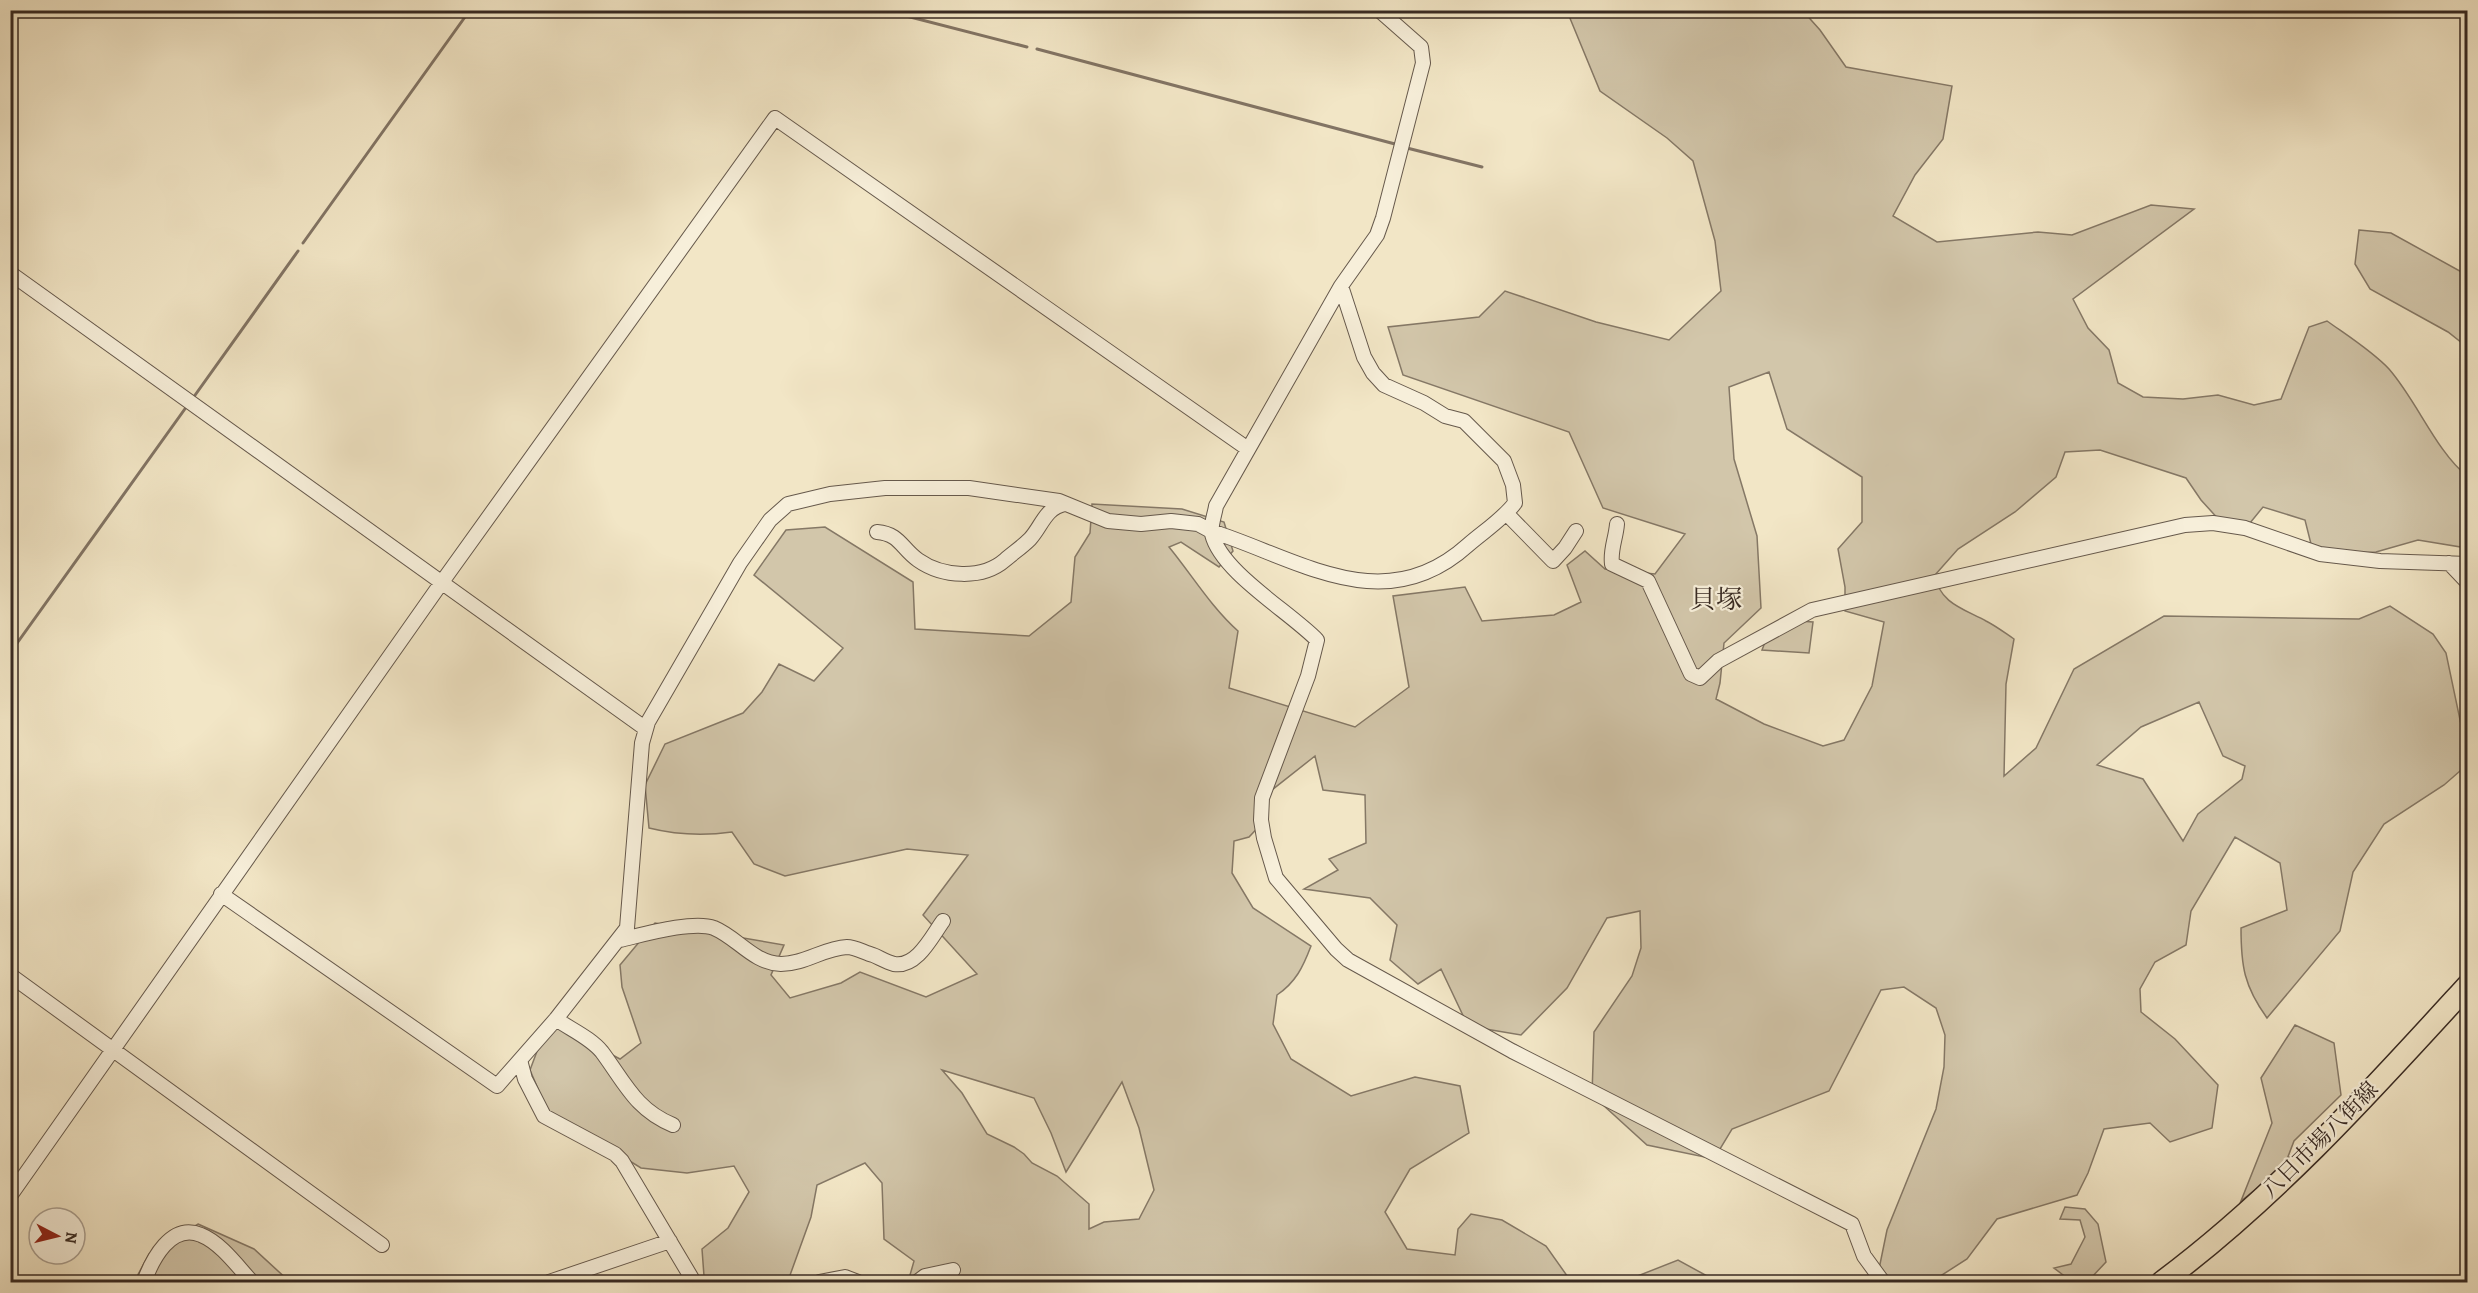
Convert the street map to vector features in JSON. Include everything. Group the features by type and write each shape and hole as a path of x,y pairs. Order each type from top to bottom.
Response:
{"main road":[{"name":"八日市場八街線","path":"2162,1282 2232,1226 2310,1153 2468,985"}],"street":[{"path":"1379,10 1421,47 1423,63 1377,235 1341,286 1216,506 1211,531 1217,547 1247,582 1317,640 1308,676 1263,798 1261,820 1263,838 1276,878 1348,960 1512,1050 1852,1224 1864,1256 1883,1282"},
{"path":"10,1196 442,582 775,118 1248,449"},
{"path":"10,273 646,729"},
{"path":"221,894 497,1086 556,1019 620,940 627,928 642,743 646,729 740,563 770,520 788,504 830,494 885,488 943,487 1025,496 1059,501 1108,521 1141,524 1171,521 1198,524 1301,567 1336,577 1383,583 1414,577 1444,565 1507,514 1515,503 1513,485 1504,461 1464,421 1444,416 1424,403 1384,385 1373,373 1364,357 1341,286"},
{"path":"877,532 889,533 897,538 921,562 944,570 980,574 996,568 1030,538 1044,517 1056,506 1065,504"},
{"path":"1507,514 1552,561 1565,548 1576,531"},
{"path":"1617,524 1616,538 1611,553 1612,564 1648,581 1691,674 1700,678 1718,661 1812,610 2185,525 2213,523 2245,528 2320,554 2380,561 2468,564"},
{"path":"2449,563 2468,584"},
{"path":"620,940 663,929 701,926 714,928 760,959 780,964 804,961 838,948 850,947 896,964 916,957 943,921"},
{"path":"10,975 382,1245"},
{"path":"556,1019 601,1051 642,1107 655,1118 673,1125"},
{"path":"520,1060 525,1078 544,1116 615,1154 632,1176 694,1282"},
{"path":"144,1282 149,1268 164,1246 177,1234 188,1233 201,1235 218,1247 252,1282"},
{"path":"549,1282 670,1241"},
{"path":"917,1282 925,1276 953,1270"},
{"path":"819,1282 845,1277 858,1282"}],"shaded area":[{"path":"1567,11 1803,11 1820,30 1846,67 1952,86 1943,139 1915,175 1893,216 1937,242 2038,232 2072,235 2151,205 2194,209 2073,299 2088,328 2109,350 2118,383 2143,397 2183,399 2218,395 2254,405 2281,399 2309,327 2327,321 2389,369 2436,440 2456,466 2467,476 2467,548 2418,540 2376,552 2341,554 2311,544 2305,520 2263,507 2250,523 2221,522 2201,500 2186,478 2100,450 2065,452 2056,477 2015,512 1958,549 1935,575 1937,585 1947,599 2014,639 2006,684 2004,776 2036,748 2074,669 2164,616 2359,619 2390,606 2433,634 2446,653 2468,764 2444,785 2384,824 2353,872 2340,931 2267,1018 2253,996 2245,975 2241,928 2287,910 2280,863 2235,837 2191,911 2186,945 2155,962 2140,989 2141,1012 2175,1039 2218,1085 2212,1128 2170,1142 2150,1123 2104,1129 2088,1173 2077,1195 1997,1219 1967,1259 1931,1282 1896,1282 1879,1269 1887,1230 1936,1109 1944,1067 1945,1035 1936,1008 1904,987 1881,990 1829,1091 1732,1129 1714,1159 1647,1145 1592,1095 1594,1032 1632,976 1641,948 1640,911 1607,918 1567,988 1521,1035 1468,1026 1441,969 1418,984 1390,960 1397,925 1370,898 1304,889 1338,870 1329,859 1366,843 1365,795 1323,790 1315,756 1268,793 1266,819 1249,837 1234,841 1232,873 1253,908 1311,946 1298,973 1277,995 1273,1024 1291,1059 1351,1096 1415,1077 1460,1086 1469,1133 1410,1169 1385,1212 1407,1249 1455,1255 1458,1229 1471,1214 1502,1220 1546,1246 1570,1280 1630,1279 1678,1260 1718,1282 908,1282 914,1261 884,1239 882,1183 865,1163 817,1185 811,1217 789,1278 758,1283 733,1283 712,1280 704,1276 702,1249 728,1228 749,1192 734,1166 687,1173 641,1168 547,1110 530,1070 539,1046 558,1026 620,1059 641,1043 622,987 620,965 655,923 784,945 771,975 790,998 841,983 860,972 926,997 977,974 923,915 968,855 907,849 785,876 754,864 732,832 690,834 649,828 645,785 665,744 743,713 762,692 779,664 814,681 843,648 754,575 786,530 825,527 913,582 915,629 1029,636 1071,602 1075,557 1090,533 1092,504 1182,509 1224,522 1233,551 1219,567 1181,542 1169,547 1210,601 1238,631 1229,688 1355,727 1409,687 1393,596 1465,587 1482,621 1554,615 1581,602 1567,565 1585,551 1605,569 1655,574 1685,534 1603,508 1569,432 1403,375 1388,327 1479,317 1505,291 1596,322 1669,340 1721,291 1715,241 1693,161 1667,138 1600,91","holes":["1769,372 1787,429 1862,477 1862,522 1838,549 1845,587 1845,611 1884,622 1872,686 1844,740 1823,746 1764,724 1716,699 1724,643 1761,608 1757,536 1734,459 1729,387","2199,702 2223,756 2245,766 2242,779 2198,814 2183,841 2143,779 2097,765 2141,727","942,1070 1034,1098 1066,1172 1122,1082 1139,1128 1154,1190 1139,1219 1104,1222 1089,1229 1089,1204 1057,1176 1032,1163 1014,1147 987,1134 962,1093"]},
{"path":"2359,230 2391,233 2467,275 2467,347 2448,332 2370,289 2355,264"},
{"path":"1784,620 1813,622 1809,653 1762,650 1772,624"},
{"path":"2295,1025 2334,1043 2341,1095 2294,1141 2284,1167 2241,1201 2272,1123 2261,1078"},
{"path":"2065,1207 2085,1209 2098,1224 2106,1262 2091,1278 2067,1278 2054,1268 2071,1264 2085,1237 2080,1220 2060,1219"},
{"path":"198,1224 254,1249 290,1282 134,1282 149,1254"}],"waterway":[{"path":"303,243 470,10"},
{"path":"883,10 1027,47"},
{"path":"1037,49 1395,144"},
{"path":"1407,148 1482,167"},
{"path":"193,398 298,251"},
{"path":"10,653 187,406"}],"district":[{"name":"貝塚","path":"1716,599"}]}
